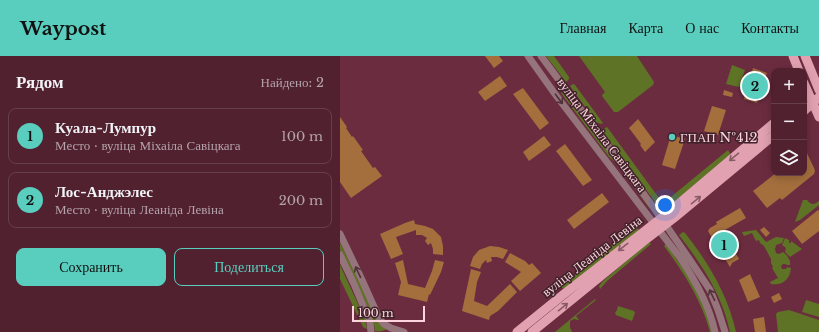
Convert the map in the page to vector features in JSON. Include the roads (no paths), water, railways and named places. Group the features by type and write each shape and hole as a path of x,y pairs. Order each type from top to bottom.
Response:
{"main road":[{"path":"793,56 798,68"},
{"path":"805,56 819,87 807,96"},
{"path":"807,108 816,100"},
{"path":"816,100 819,117"},
{"name":"вуліца Леаніда Левіна","path":"532,332 660,224 771,126"},
{"name":"вуліца Леаніда Левіна","path":"517,332 564,294 660,224 771,137"}],"street":[{"name":"вуліца Міхаіла Савіцкага","path":"528,56 555,94 690,260 710,290 725,332"},
{"name":"вуліца Міхаіла Савіцкага","path":"541,56 660,224 676,253 696,284 708,310 715,332"},
{"path":"340,234 379,318 384,324 391,328 404,332"},
{"path":"340,255 370,322 371,332"}],"place":[{"name":"Лос-Анджэлес","path":"755,86"},
{"name":"ГПАП №412","path":"672,137"},
{"name":"Куала-Лумпур","path":"724,245"}]}
